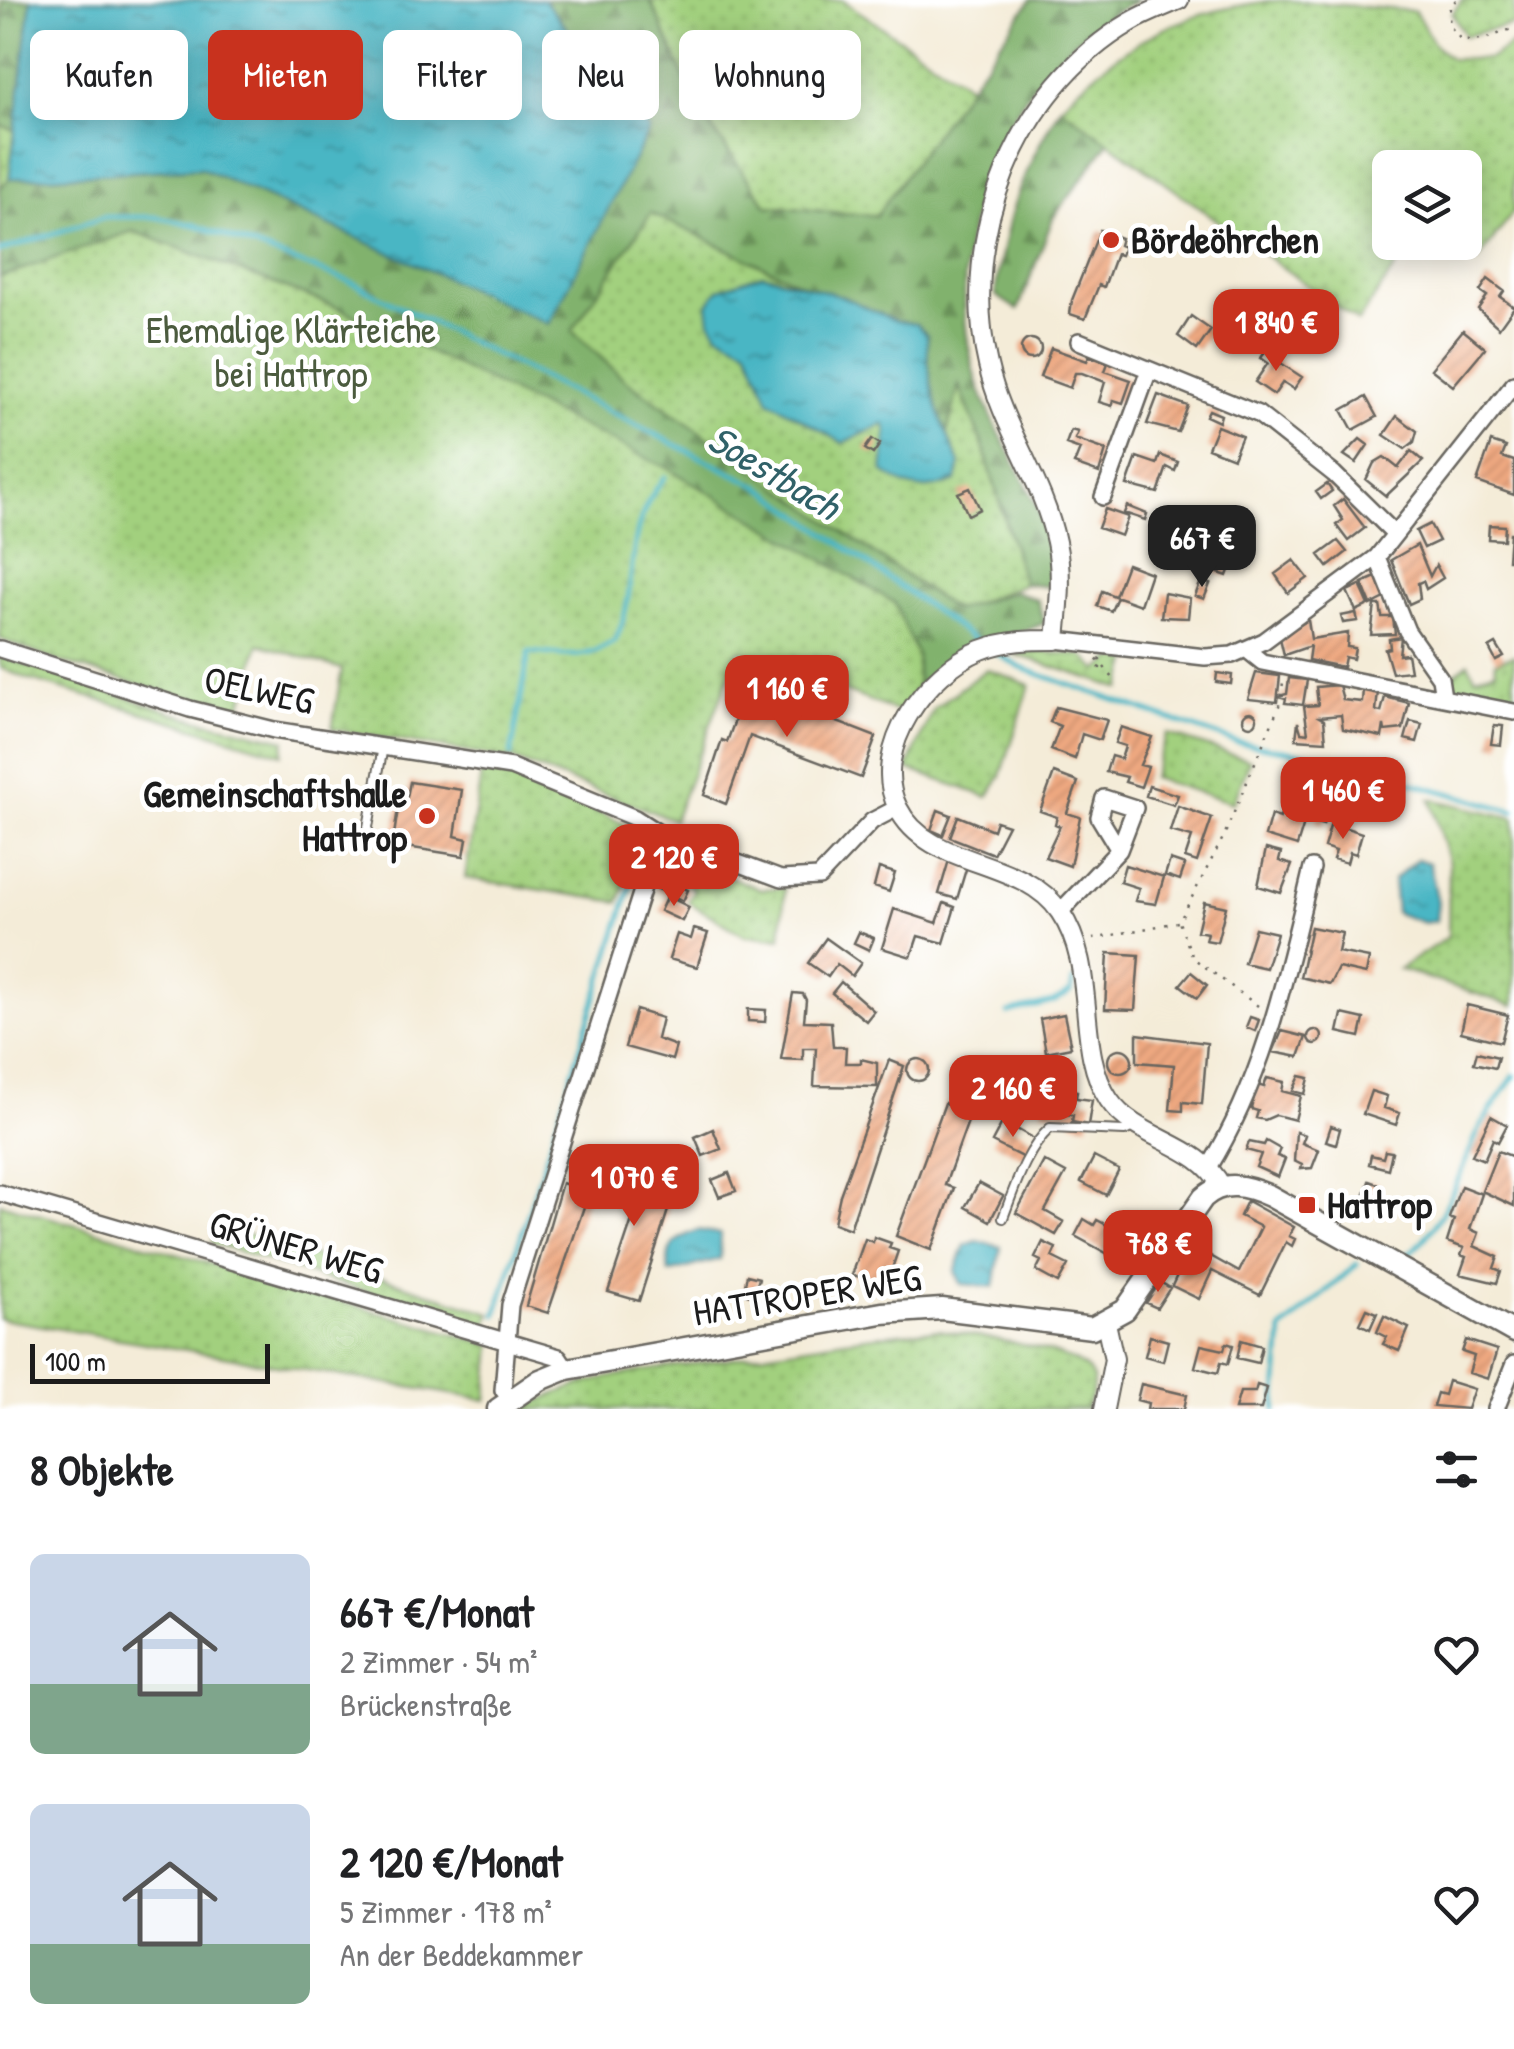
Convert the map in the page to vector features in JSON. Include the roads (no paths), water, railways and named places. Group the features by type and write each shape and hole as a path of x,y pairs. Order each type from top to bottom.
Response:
{"main road":[{"path":"1106,1323 1126,1310 1192,1213 1221,1186 1244,1186 1270,1196 1514,1332"},
{"name":"HATTROPER WEG","path":"505,1403 567,1370 882,1313 942,1310 1081,1329 1106,1323"}],"street":[{"path":"1056,640 1060,598 1057,544 988,364 981,282 987,226 1007,162 1044,101 1085,57 1130,22 1179,0"},
{"path":"1079,341 1258,414 1334,474 1394,534"},
{"path":"1103,497 1149,370"},
{"path":"1221,1186 1208,1169 1135,1126 1106,1097 1096,1067 1077,942 1060,912 1026,880 914,832 897,808 890,782 896,743 906,719 948,669 979,651 1015,640 1056,640 1204,657 1247,650 1377,557 1514,384"},
{"path":"1377,557 1408,631 1440,678 1443,697"},
{"name":"OELWEG","path":"0,648 190,710 274,730 511,767 635,818 660,834 780,878 819,877 872,820 897,808"},
{"path":"1247,650 1250,656 1286,667 1514,712"},
{"path":"505,1403 504,1342 510,1305 660,834"},
{"path":"1060,912 1120,850"},
{"path":"1208,1169 1241,1110 1276,1018 1312,868"},
{"name":"GRÜNER WEG","path":"0,1193 559,1356 567,1370"},
{"path":"1104,1409 1114,1359 1106,1323"},
{"path":"1496,1409 1514,1364"}],"lane":[{"path":"366,838 383,747"},
{"path":"1003,1218 1026,1163 1050,1128 1124,1131 1135,1126"}],"water":[{"path":"31,0 544,0 568,30 542,30 542,120 641,120 649,130 549,324 201,168 9,179"},
{"path":"762,274 839,295 896,321 916,324 927,335 936,402 960,464 956,481 918,488 901,483 883,471 887,430 884,424 843,443 769,400 748,349 718,333 710,321 708,304 719,289"},
{"path":"1417,859 1429,863 1438,902 1436,921 1424,923 1396,913 1393,880"},
{"path":"698,1230 721,1234 720,1259 669,1273 668,1256 673,1245"},
{"path":"977,1241 1001,1247 994,1287 961,1284 955,1272 965,1245"}],"waterway":[{"name":"Soestbach","path":"0,251 104,217 155,217 195,225 351,282 764,489 983,646"},
{"path":"511,755 529,652 582,655 615,641 628,598 641,518 665,477"},
{"name":"Soestbach","path":"993,651 1021,668 1236,742 1307,754 1514,811"},
{"path":"496,1315 642,851"},
{"path":"1008,1013 1053,1002 1071,992 1073,981"},
{"path":"1402,1258 1417,1247 1440,1217 1479,1130 1514,1076"},
{"path":"1276,1409 1282,1330 1357,1264"}],"place":[{"name":"Bördeöhrchen","path":"1111,240"},
{"name":"Gemeinschaftshalle Hattrop","path":"427,816"},
{"name":"Hattrop","path":"1307,1205"}],"park label":[{"name":"Ehemalige Klärteiche bei Hattrop","path":"291,352"}]}
